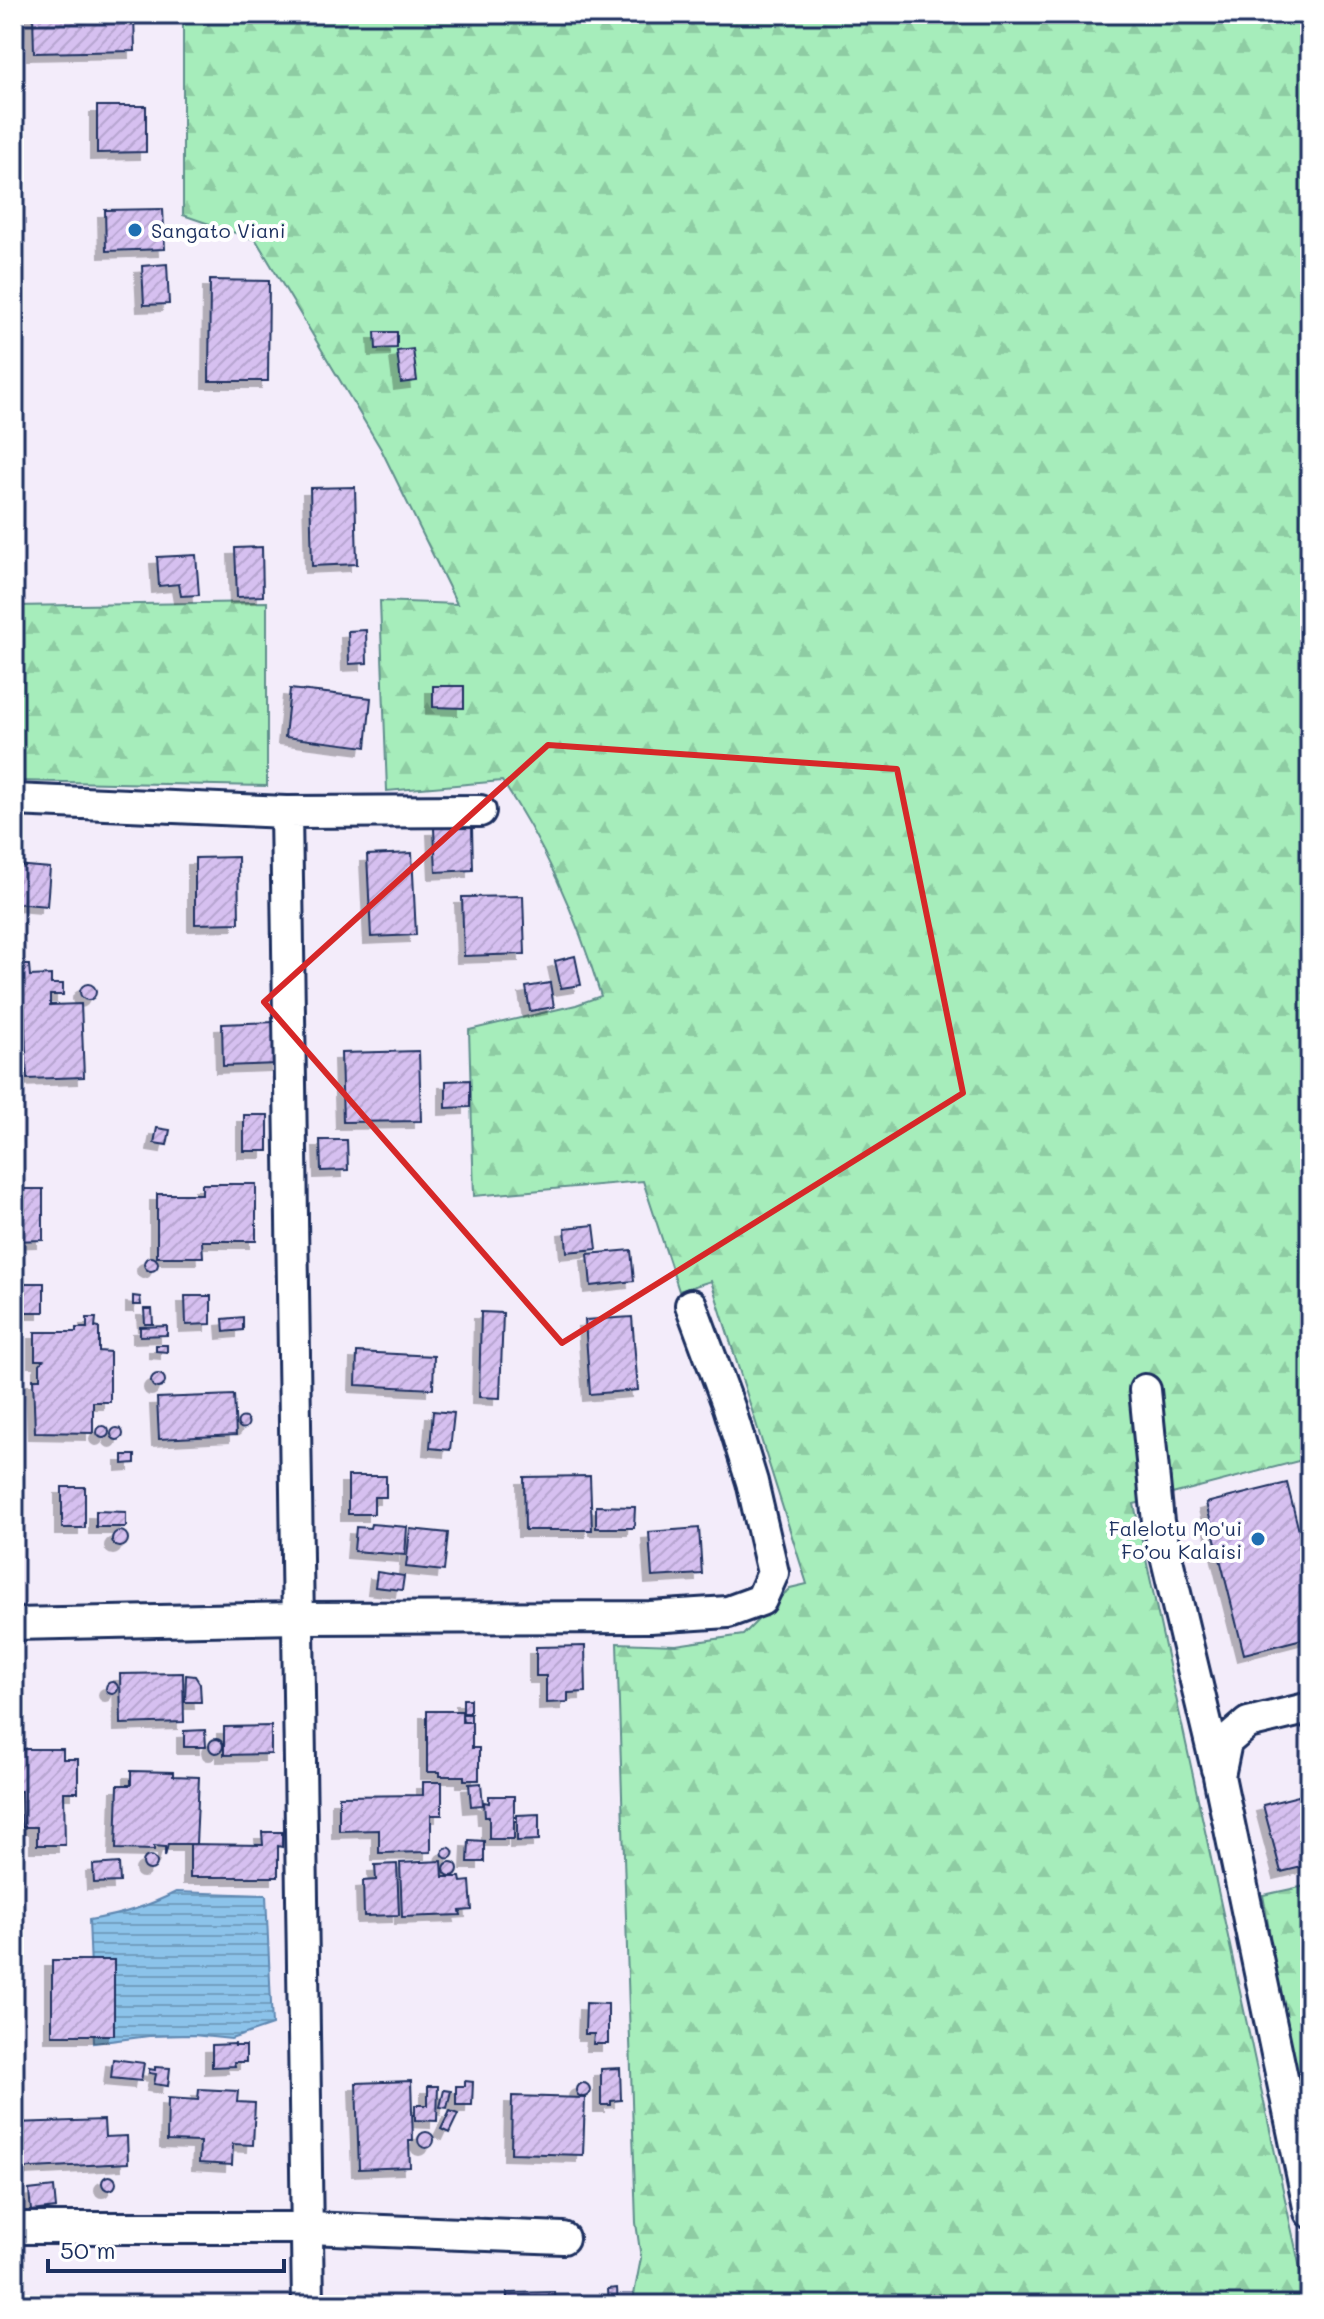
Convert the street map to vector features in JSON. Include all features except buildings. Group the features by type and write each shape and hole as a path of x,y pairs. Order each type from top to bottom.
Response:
{"street":[{"path":"14,800 286,812 480,811"},
{"path":"286,812 308,2305"},
{"path":"14,1624 298,1618 650,1617 728,1612 761,1600 773,1573 752,1482 729,1407 691,1305"},
{"path":"1145,1390 1158,1522 1219,1776 1310,2212"},
{"path":"1219,1776 1226,1742 1248,1723 1310,1708"},
{"path":"14,2228 308,2228 563,2238"}],"highlighted area":[{"path":"548,745 897,769 963,1093 562,1343 264,1002"}],"green space":[{"path":"183,14 1310,14 1310,1458 1134,1504 1308,2305 632,2305 641,2258 636,2223 617,1643 676,1645 743,1635 790,1588 807,1584 711,1281 679,1291 643,1181 474,1196 469,1030 576,1005 601,996 559,885 533,831 502,781 387,791 380,601 457,604 381,449 256,240 183,215"},
{"path":"267,602 267,786 14,781 14,606"},
{"path":"1310,1885 1310,2169 1263,1895"}],"water":[{"path":"176,1892 266,1895 272,2025 231,2039 193,2035 149,2036 94,2043 89,1920 134,1910"}],"place":[{"name":"Sangato Viani","path":"135,230"},
{"name":"Falelotu Mo'ui Fo'ou Kalaisi","path":"1258,1539"}]}
